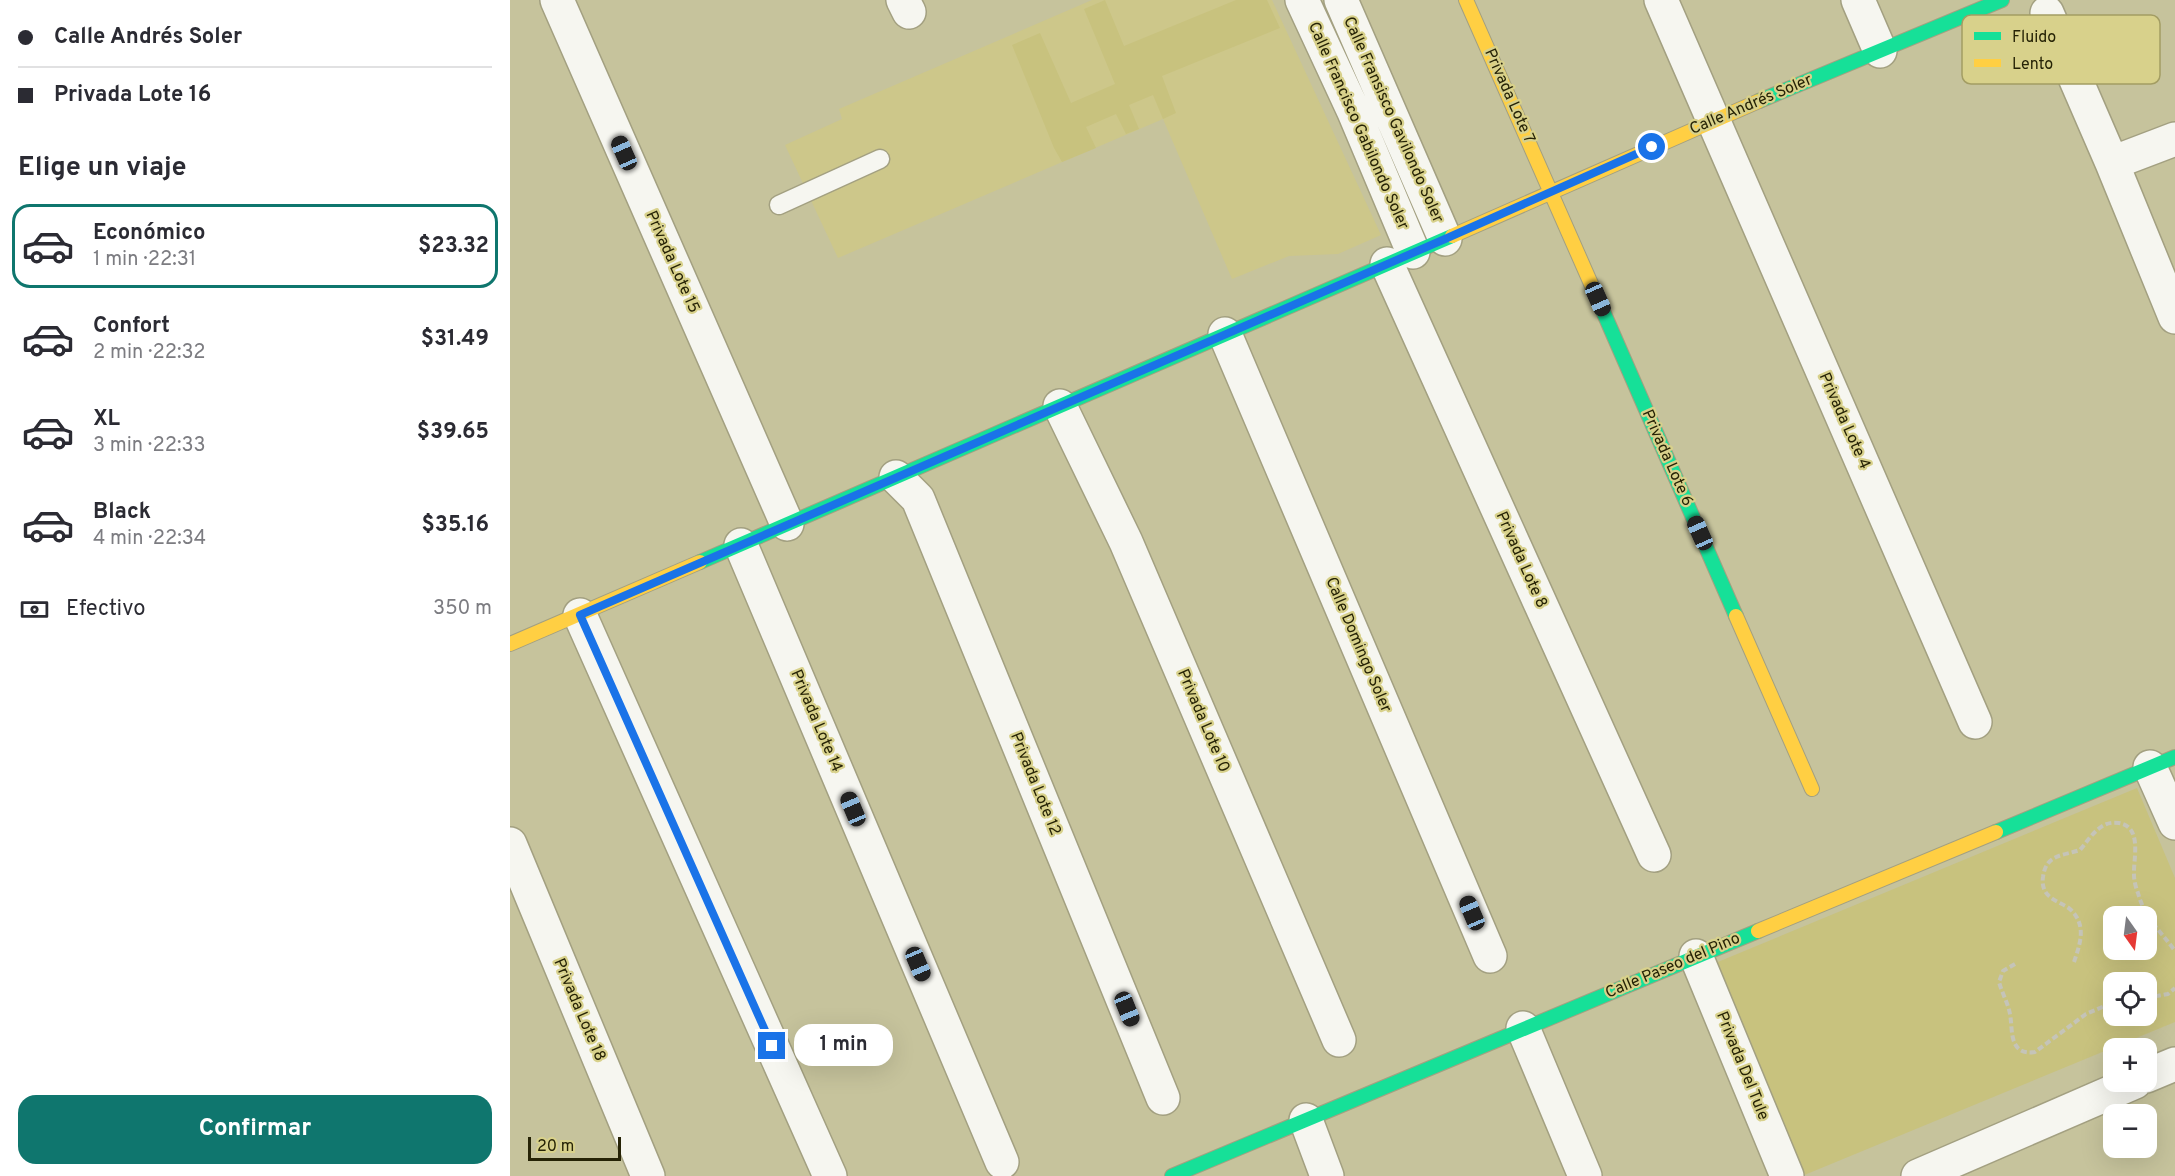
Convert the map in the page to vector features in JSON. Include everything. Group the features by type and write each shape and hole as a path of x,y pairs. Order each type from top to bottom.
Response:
{"street":[{"name":"Privada Lote 15","path":"557,0 787,524"},
{"name":"Calle Francisco Gabilondo Soler","path":"1302,0 1354,112 1400,258"},
{"name":"Calle Fransisco Gavilondo Soler","path":"1341,0 1445,239"},
{"name":"Privada Lote 7","path":"1466,0 1551,193"},
{"name":"Privada Lote 4","path":"1661,0 1975,722"},
{"path":"1858,0 1880,51"},
{"name":"Calle Andrés Soler","path":"1966,15 2002,0"},
{"name":"Calle Andrés Soler","path":"510,644 1551,193 1713,120 1962,17"},
{"path":"2078,84 2175,317"},
{"path":"2112,163 2175,139"},
{"name":"Privada Lote 6","path":"1551,193 1812,789"},
{"name":"Privada Lote 8","path":"1400,258 1654,855"},
{"name":"Calle Domingo Soler","path":"1225,334 1490,956"},
{"name":"Privada Lote 10","path":"1060,406 1126,542 1339,1040"},
{"name":"Privada Lote 12","path":"896,477 918,499 1163,1098"},
{"name":"Privada Lote 14","path":"741,545 1002,1162"},
{"path":"580,615 830,1176"},
{"path":"2162,762 2175,823"},
{"name":"Calle Paseo del Pino","path":"1172,1176 2162,762"},
{"name":"Privada Lote 18","path":"510,844 648,1176"},
{"name":"Privada Del Tule","path":"1696,956 1787,1176"},
{"path":"1523,1028 1585,1176"},
{"path":"2157,1072 2175,1064"},
{"path":"1918,1176 2112,1092"},
{"path":"1306,1120 1327,1176"}],"lane":[{"path":"779,205 880,159"}],"path":[{"path":"2074,962 2082,940 2080,927 2071,909 2048,896 2042,882 2045,867 2058,855 2080,850 2091,835 2103,825 2111,822 2124,824 2133,834 2134,875 2143,909 2152,924 2175,951"},
{"path":"2015,964 2003,970 1999,982 2010,1014 2010,1034 2023,1051 2035,1052 2086,1014 2103,1007"},
{"path":"2157,996 2168,994 2175,988"}],"shaded area":[{"path":"1092,0 1272,0 1381,235 1338,254 1289,256 1232,279 1163,119 838,258 785,145 842,119 839,109"},
{"path":"1105,0 1124,46 1236,0 1267,0 1280,28 1162,76 1176,113 1163,119 1153,95 1129,105 1139,129 1126,134 1116,114 1086,127 1096,148 1062,162 1054,148 1012,45 1040,33 1071,103 1115,84 1084,9"},
{"path":"2137,788 2175,878 2175,1022 2136,1038 2103,1038 2103,1052 1802,1176 1713,964"}],"traffic: fast":[{"path":"1966,15 2002,0"},
{"path":"1759,101 1962,17"},
{"path":"700,562 1452,236"},
{"path":"1592,286 1736,616"},
{"path":"1996,832 2175,757"},
{"path":"1172,1176 1758,931"}],"traffic: slow":[{"path":"1466,0 1592,286"},
{"path":"1452,236 1759,101"},
{"path":"510,644 700,562"},
{"path":"1736,616 1812,789"},
{"path":"1758,931 1996,832"}],"route":[{"path":"772,1046 580,615 1652,147"}]}
